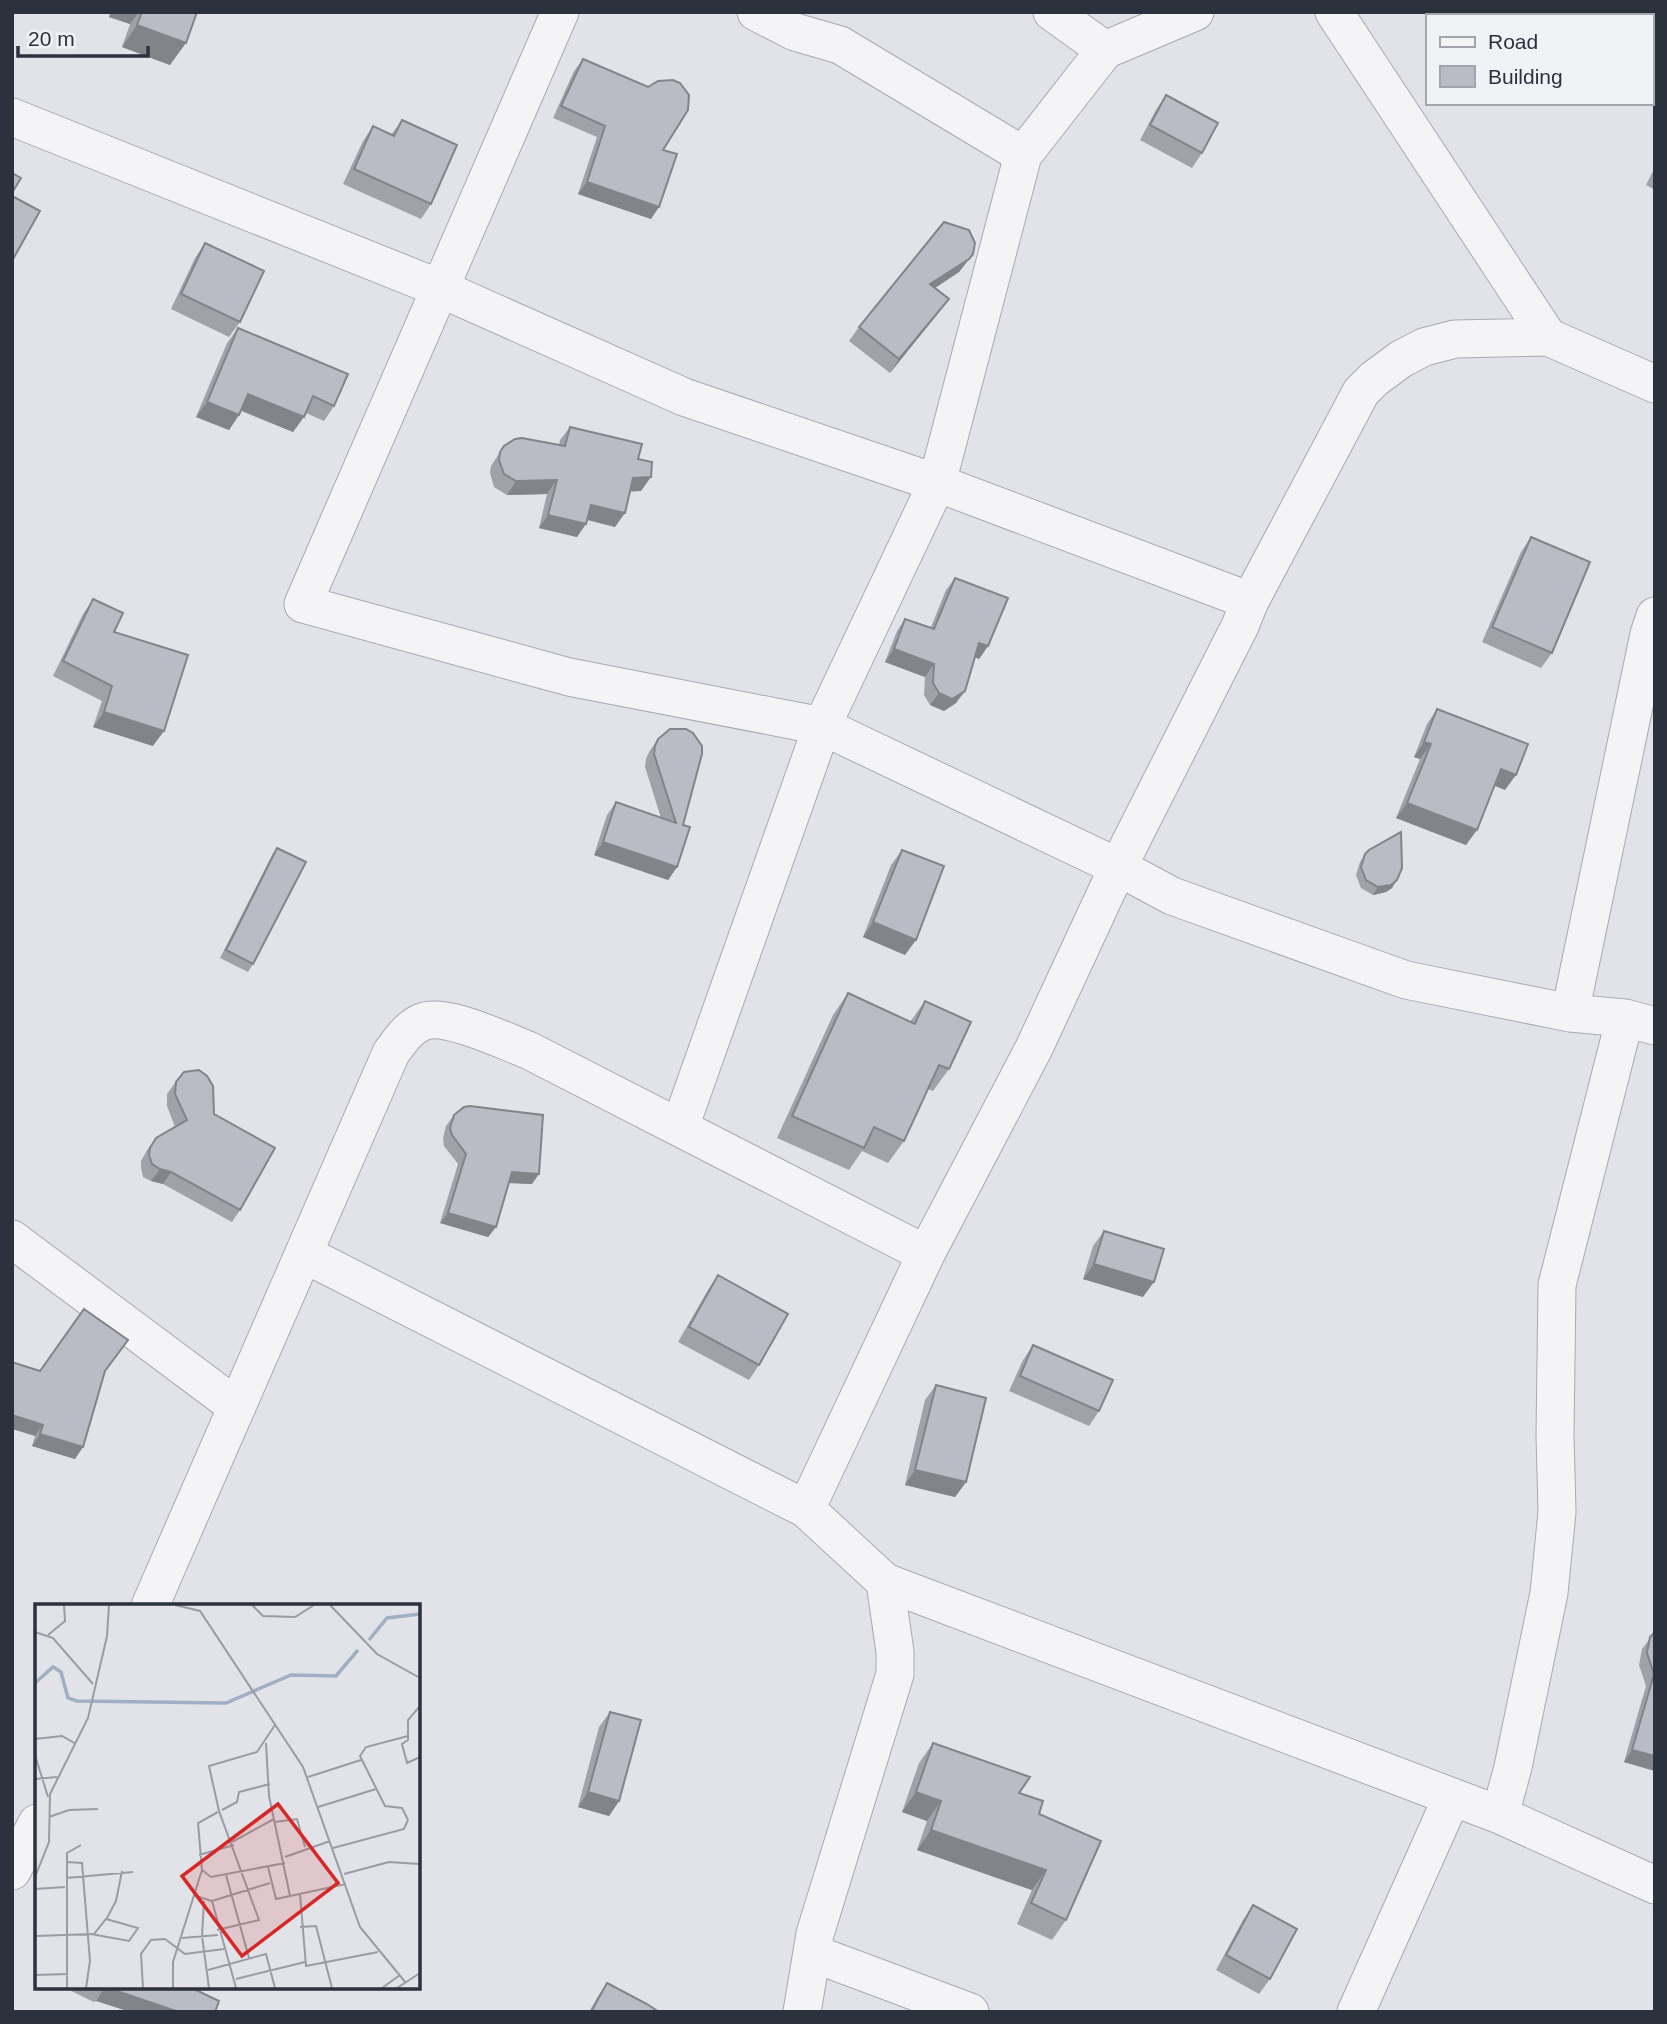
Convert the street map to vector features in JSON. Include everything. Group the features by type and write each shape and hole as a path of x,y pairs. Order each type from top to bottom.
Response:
{"street":[{"path":"560,12 303,604 569,677 822,726 1118,867 1172,896 1406,980 1570,1013 1640,1022 1557,1285 1557,1511 1549,1593 1513,1767 1500,1815"},
{"path":"756,12 795,32 840,45 1023,155"},
{"path":"1052,12 1105,50"},
{"path":"680,1127 822,726 937,483 1023,155 1105,50 1195,12"},
{"path":"1335,12 1548,337"},
{"path":"12,117 439,288 684,397 937,483 1250,601"},
{"path":"806,1509 926,1254 1034,1048 1118,867 1240,626 1250,601 1362,392 1374,379 1401,359 1424,347 1455,340 1548,337 1655,384"},
{"path":"1570,1013 1655,616"},
{"path":"151,1604 391,1053 404,1035 423,1022 440,1020 462,1025 528,1050 926,1254"},
{"path":"12,1239 237,1407"},
{"path":"304,1254 806,1509 885,1582 1500,1815 1655,1885"},
{"path":"802,2012 815,1934 895,1674 895,1652 885,1582"},
{"path":"1356,2012 1452,1797"},
{"path":"12,1871 35,1827"},
{"path":"812,1953 970,2012"}],"building":[{"path":"142,12 197,12 186,43 137,25"},
{"path":"583,59 648,87 658,81 673,80 680,83 689,95 688,110 663,150 677,154 659,207 587,182 605,126 561,106"},
{"path":"1166,95 1218,123 1202,153 1150,125"},
{"path":"402,120 457,145 431,204 354,169 373,126 394,136"},
{"path":"12,173 21,178 12,193"},
{"path":"12,196 40,211 12,261"},
{"path":"944,222 969,230 975,243 973,254 930,284 949,299 899,359 859,327"},
{"path":"205,243 264,271 240,322 181,294"},
{"path":"238,328 348,374 334,406 313,396 304,417 248,394 239,415 207,402"},
{"path":"570,427 642,444 638,459 652,462 651,477 633,478 625,513 591,505 586,524 548,515 557,480 516,481 504,474 499,460 504,446 522,438 565,446"},
{"path":"1531,537 1590,562 1552,653 1492,627"},
{"path":"955,578 1008,598 988,646 979,643 965,691 952,699 939,693 933,683 934,664 894,649 905,619 934,629"},
{"path":"93,599 123,613 114,632 188,655 164,731 104,712 112,686 63,661"},
{"path":"1437,709 1528,744 1516,775 1501,769 1477,830 1407,803 1431,744 1424,742"},
{"path":"670,729 686,729 693,733 702,746 683,825 690,827 677,867 603,842 616,802 676,823 654,754 658,739"},
{"path":"1401,832 1402,868 1397,880 1391,885 1378,887 1366,880 1361,867 1365,854"},
{"path":"277,848 306,862 253,964 226,950"},
{"path":"902,850 944,866 916,940 873,922"},
{"path":"848,993 915,1024 925,1001 971,1022 949,1069 939,1065 904,1141 874,1127 864,1148 792,1116"},
{"path":"199,1070 213,1086 214,1114 275,1148 240,1210 171,1172 160,1169 152,1164 149,1155 156,1138 187,1120 175,1094 176,1082 184,1072"},
{"path":"470,1106 543,1115 539,1174 512,1172 496,1227 448,1213 466,1154 450,1128 454,1115"},
{"path":"1104,1231 1164,1249 1154,1282 1094,1264"},
{"path":"718,1275 788,1314 759,1365 689,1327"},
{"path":"84,1309 128,1340 105,1371 83,1447 40,1434 43,1425 12,1415 12,1362 40,1371"},
{"path":"1033,1345 1113,1380 1099,1411 1020,1376"},
{"path":"936,1385 986,1398 966,1482 915,1470"},
{"path":"1655,1632 1655,1756 1632,1750 1654,1674 1647,1653 1650,1637"},
{"path":"610,1712 641,1720 619,1801 588,1792"},
{"path":"933,1743 1030,1777 1019,1793 1043,1801 1039,1814 1101,1841 1066,1920 1031,1903 1046,1870 931,1830 941,1801 916,1792"},
{"path":"1253,1905 1297,1929 1270,1979 1226,1955"},
{"path":"607,1983 647,2004 659,2012 591,2012"},
{"path":"111,1989 194,1989 219,2001 215,2012 179,2012"}]}
